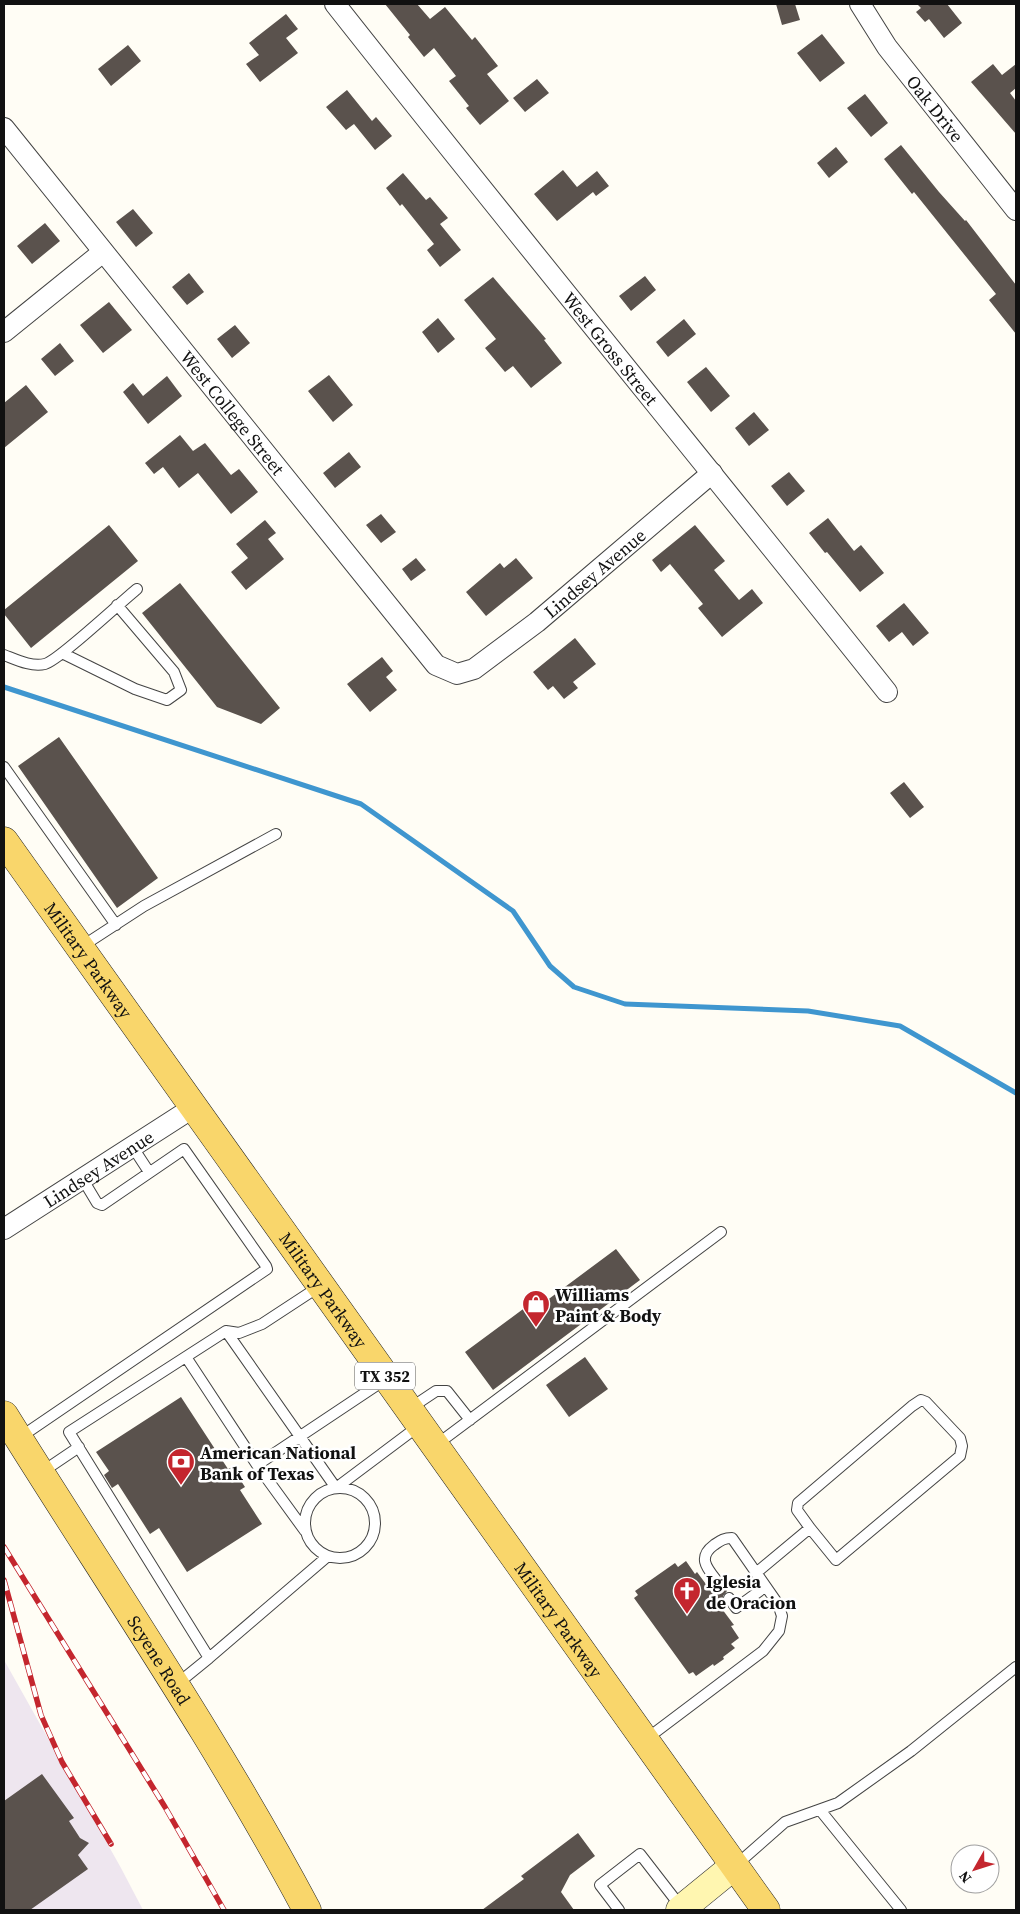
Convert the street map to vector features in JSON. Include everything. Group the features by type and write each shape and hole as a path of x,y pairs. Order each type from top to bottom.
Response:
{"main road":[{"name":"Military Parkway","path":"4,841 766,1910"},
{"name":"Scyene Road","path":"4,1415 175,1685 256,1818 307,1910"},
{"path":"681,1910 734,1866"}],"street":[{"name":"West Gross Street","path":"335,4 887,692"},
{"name":"Oak Drive","path":"860,4 887,47 1016,210"},
{"name":"West College Street","path":"4,128 436,665 457,674 474,669"},
{"path":"4,332 103,252"},
{"name":"Lindsey Avenue","path":"474,669 537,622 712,473"},
{"name":"Lindsey Avenue","path":"4,1228 194,1107"}],"lane":[{"path":"4,656 29,664 46,664 137,589"},
{"path":"62,652 135,689 167,700 181,690 174,672 116,605"},
{"path":"4,767 116,924"},
{"path":"80,948 144,906 276,834"},
{"path":"132,1146 148,1172"},
{"path":"18,1438 267,1269 187,1151 182,1149 102,1205 97,1204 82,1178"},
{"path":"336,1488 421,1427 470,1420 721,1232"},
{"path":"209,1658 69,1432 226,1331 239,1332 262,1324 321,1286"},
{"path":"226,1331 336,1488"},
{"path":"186,1357 257,1465 318,1551 338,1558 349,1557 359,1552 367,1545 372,1536 374,1525 373,1513 368,1502 359,1494 348,1489 336,1488 324,1491 314,1498 308,1508 304,1520 306,1532"},
{"path":"257,1465 387,1379"},
{"path":"421,1427 436,1391 447,1391 470,1420"},
{"path":"921,1400 926,1402 960,1438 962,1446 960,1456 836,1560 810,1528 797,1510 798,1503 921,1400"},
{"path":"40,1473 78,1447"},
{"path":"756,1573 810,1528"},
{"path":"644,1740 763,1651 779,1631 782,1616 778,1604 732,1538 724,1538 707,1550 705,1555 705,1563 720,1585"},
{"path":"175,1685 328,1556"},
{"path":"729,1598 736,1608 765,1587"},
{"path":"734,1866 785,1822 838,1803 912,1751 1016,1667"},
{"path":"820,1810 902,1910"},
{"path":"619,1910 600,1885 640,1854 681,1910"}],"shaded area":[{"path":"4,1660 121,1868 143,1910 4,1910"}],"building":[{"path":"385,4 417,4 430,19 445,7 472,40 475,37 498,66 487,74 509,101 480,125 466,108 469,106 449,81 456,76 434,48 424,57 408,37 410,35"},
{"path":"776,4 795,4 800,20 782,25"},
{"path":"917,4 947,4 962,23 944,38 929,19 925,22 916,12 921,8"},
{"path":"286,14 298,29 286,38 298,53 260,82 246,64 259,55 249,43"},
{"path":"822,34 845,63 820,82 797,53"},
{"path":"128,45 141,61 111,86 98,69"},
{"path":"993,64 1002,75 1016,64 1016,88 1010,93 1016,101 1016,134 971,82"},
{"path":"537,79 549,93 525,112 513,98"},
{"path":"347,90 372,121 376,117 392,136 375,150 354,124 346,130 326,107"},
{"path":"865,94 888,123 871,137 847,108"},
{"path":"901,145 939,192 966,220 1016,285 1016,334 989,300 996,294 914,192 912,194 884,159"},
{"path":"836,147 848,162 829,178 817,163"},
{"path":"563,170 577,187 597,171 609,186 596,196 593,192 557,221 534,194"},
{"path":"403,173 426,200 430,197 448,218 440,224 461,250 440,267 427,250 434,244 402,204 400,206 386,188"},
{"path":"133,209 153,233 136,247 116,222"},
{"path":"45,223 60,241 32,264 17,246"},
{"path":"189,273 204,292 187,305 172,287"},
{"path":"645,276 656,290 631,311 619,296"},
{"path":"493,277 546,339 544,340 562,363 531,388 513,366 505,372 485,348 496,339 464,300"},
{"path":"109,302 132,330 103,353 80,325"},
{"path":"438,318 455,339 438,353 422,332"},
{"path":"684,319 696,334 668,357 656,342"},
{"path":"235,325 250,343 232,358 217,339"},
{"path":"60,343 74,361 55,376 41,359"},
{"path":"706,367 730,396 711,412 687,382"},
{"path":"329,375 353,405 333,422 308,391"},
{"path":"167,376 182,396 148,424 123,392 133,383 143,396"},
{"path":"26,385 48,412 4,448 4,403"},
{"path":"754,412 769,430 749,446 735,428"},
{"path":"180,435 193,451 205,443 231,475 239,469 258,492 231,514 198,473 179,488 163,467 154,474 145,463"},
{"path":"349,452 361,467 335,488 323,473"},
{"path":"789,472 805,491 787,506 771,486"},
{"path":"381,514 396,532 381,543 366,525"},
{"path":"828,518 854,551 861,545 884,573 860,592 809,533"},
{"path":"265,520 276,533 268,539 284,559 246,590 231,572 248,558 236,544"},
{"path":"109,525 138,561 31,648 4,614 4,610"},
{"path":"695,525 725,561 714,570 739,600 752,589 763,603 722,637 698,608 703,604 670,564 661,572 652,560"},
{"path":"416,558 426,570 411,581 402,569"},
{"path":"516,558 533,578 486,616 466,592 500,563 504,568"},
{"path":"180,583 280,708 261,724 217,707 142,613"},
{"path":"904,603 929,633 913,646 902,632 889,642 876,626"},
{"path":"575,638 596,664 573,682 578,688 564,699 553,686 548,690 533,672"},
{"path":"382,657 393,671 386,677 397,690 370,712 347,684"},
{"path":"59,737 158,878 117,908 18,766"},
{"path":"904,782 924,807 910,818 890,793"},
{"name":"Williams Paint & Body","path":"616,1249 640,1280 493,1390 465,1352 538,1298 542,1304"},
{"path":"585,1357 608,1389 569,1417 546,1385"},
{"name":"American National Bank of Texas","path":"181,1397 228,1469 232,1467 245,1487 240,1490 262,1524 187,1572 159,1528 150,1534 118,1484 112,1488 104,1475 109,1471 96,1452"},
{"name":"Iglesia de Oracion","path":"686,1561 711,1591 714,1589 721,1592 726,1589 723,1602 719,1605 734,1625 731,1626 739,1638 731,1644 735,1648 723,1657 724,1659 696,1676 693,1672 689,1674 634,1598 638,1595 635,1591 675,1563 678,1567"},
{"path":"42,1774 74,1818 69,1821 80,1838 89,1843 78,1855 88,1869 30,1910 4,1910 4,1801"},
{"path":"578,1833 595,1856 570,1875 561,1892 574,1910 482,1910 524,1879 521,1876"}],"waterway":[{"path":"4,687 361,804 513,911 550,966 574,987 625,1004 808,1011 900,1026 1016,1093"}],"railway":[{"path":"4,1547 165,1807 224,1910"},
{"path":"4,1580 41,1715 62,1762 111,1844"}],"place":[{"name":"Williams Paint & Body","path":"536,1328"},
{"name":"American National Bank of Texas","path":"181,1486"},
{"name":"Iglesia de Oracion","path":"687,1615"}]}
